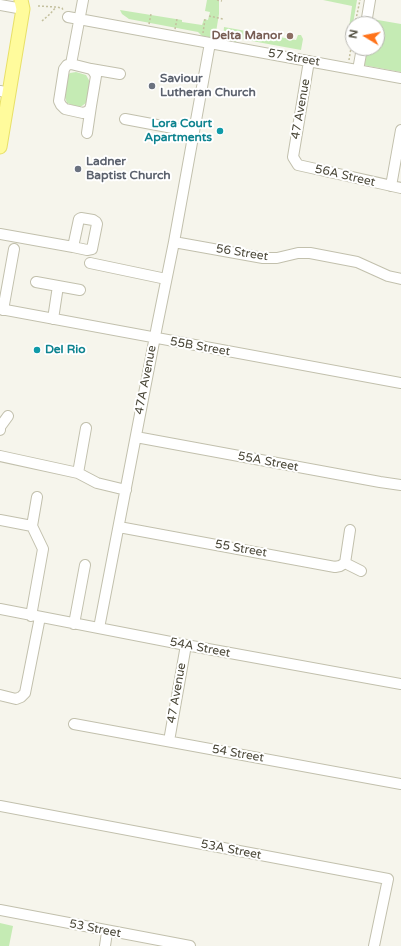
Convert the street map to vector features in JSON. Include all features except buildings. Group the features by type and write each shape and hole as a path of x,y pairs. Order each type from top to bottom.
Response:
{"main road":[{"path":"0,148 5,92 28,4"}],"street":[{"path":"71,64 83,0"},
{"path":"367,16 370,0"},
{"path":"0,5 28,4"},
{"name":"57 Street","path":"68,17 206,40 401,78"},
{"name":"47A Avenue","path":"99,628 154,338 174,242 194,132 206,40"},
{"path":"358,70 361,56"},
{"name":"47 Avenue","path":"292,157 309,61"},
{"path":"91,106 89,111 83,113 64,109 60,105 59,101 64,69 67,65 71,64 120,74"},
{"path":"87,133 96,76 91,69"},
{"path":"125,119 194,132"},
{"path":"396,187 401,130"},
{"name":"56A Street","path":"292,157 298,164 396,187"},
{"path":"0,234 73,247"},
{"name":"56 Street","path":"174,242 263,258 277,258 298,252 310,253 357,262 388,276 401,279"},
{"path":"1,310 14,249"},
{"path":"90,263 166,279"},
{"path":"36,282 80,290"},
{"path":"53,319 58,286"},
{"name":"55B Street","path":"1,310 401,383"},
{"path":"0,430 0,427 8,416"},
{"path":"78,473 86,428"},
{"name":"55A Street","path":"136,437 401,485"},
{"path":"0,456 78,473 97,483 126,490"},
{"path":"0,696 16,699 25,693 43,549 32,526 37,496"},
{"path":"0,520 32,526"},
{"name":"55 Street","path":"119,527 335,567 345,563"},
{"path":"350,530 345,563 361,571"},
{"path":"74,624 85,565"},
{"name":"54A Street","path":"0,610 401,684"},
{"name":"47 Avenue","path":"169,741 186,645"},
{"name":"54 Street","path":"74,724 401,784"},
{"name":"53A Street","path":"0,806 388,879 374,946"},
{"name":"53 Street","path":"0,910 107,932 190,946"},
{"path":"105,946 107,932"}],"path":[{"path":"217,0 222,1"},
{"path":"357,16 360,0"},
{"path":"28,4 62,8 68,17"},
{"path":"42,21 56,7"},
{"path":"149,24 151,14"},
{"path":"209,16 223,19"},
{"path":"205,19 206,40"},
{"path":"175,29 177,20"},
{"path":"347,68 349,56"}],"green space":[{"path":"207,0 219,0 219,14 215,38 202,36 198,32 129,19 122,14 120,10 182,20 182,22 202,25 204,19 208,20 210,12 205,11"},
{"path":"323,0 357,0 354,16 351,16 352,6"},
{"path":"385,21 401,24 401,72 363,65 365,56 385,56"},
{"path":"224,27 296,40 298,35 301,35 303,39 301,50 241,39 235,42 223,39"},
{"path":"76,72 86,75 90,82 86,103 79,108 67,103 64,94 67,76 70,73"},
{"path":"0,923 13,926 9,946 0,946"}],"place":[{"name":"Delta Manor","path":"290,36"},
{"name":"Saviour Lutheran Church","path":"152,86"},
{"name":"Lora Court Apartments","path":"220,131"},
{"name":"Ladner Baptist Church","path":"78,169"},
{"name":"Del Rio","path":"37,350"}]}
